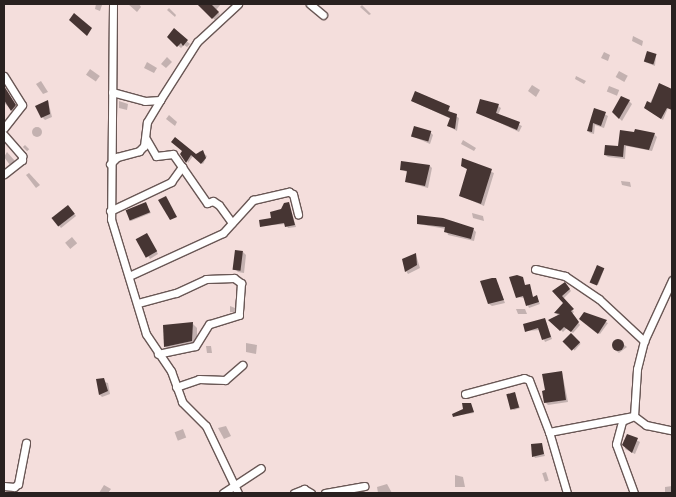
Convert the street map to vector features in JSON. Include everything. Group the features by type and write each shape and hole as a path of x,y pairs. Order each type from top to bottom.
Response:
{"street":[{"path":"113,4 110,210 146,334 171,371 182,402 206,426 238,493"},
{"path":"110,164 117,157 139,151 146,138 148,122 197,42 238,4"},
{"path":"310,4 323,15"},
{"path":"4,76 22,105 4,128"},
{"path":"112,92 145,101 160,100"},
{"path":"4,134 22,156 22,160 4,174"},
{"path":"146,138 156,156 172,154 208,203 213,201 219,205 232,223"},
{"path":"110,210 171,182 182,167"},
{"path":"129,276 223,233 253,200 284,192 293,194 298,214"},
{"path":"535,269 565,276 608,306 644,342"},
{"path":"138,303 176,293 206,279 234,278 242,283 238,315 209,324 195,346 158,354"},
{"path":"634,416 637,369 644,342 672,280"},
{"path":"176,387 199,378 225,380 242,366"},
{"path":"465,394 524,378 529,380 549,432 567,493"},
{"path":"634,416 622,421 616,444 634,493"},
{"path":"549,432 606,419 634,416 646,425 670,430"},
{"path":"553,445 561,430"},
{"path":"4,486 14,487 18,484 26,443"},
{"path":"223,493 262,468"},
{"path":"325,493 364,486"},
{"path":"294,493 304,488 311,493"}],"building":[{"path":"197,4 211,4 219,12 212,19"},
{"path":"74,13 92,28 87,36 69,20"},
{"path":"174,28 188,40 183,46 181,43 177,47 167,37"},
{"path":"647,51 657,54 653,64 644,62"},
{"path":"659,83 672,89 672,110 667,108 661,119 644,108 647,101 651,103"},
{"path":"4,86 16,105 11,111 4,100"},
{"path":"415,91 450,106 448,111 457,114 455,129 447,126 450,118 411,101"},
{"path":"621,96 630,100 619,119 612,112"},
{"path":"480,99 499,104 496,113 520,122 517,130 476,113"},
{"path":"48,100 50,114 41,118 35,106"},
{"path":"594,108 606,112 601,126 593,123 592,132 587,131"},
{"path":"414,126 431,131 428,142 411,137"},
{"path":"635,129 655,133 649,150 624,145 623,157 604,155 605,145 618,146 620,130 634,132"},
{"path":"175,137 196,154 203,150 206,158 201,164 191,155 186,163 180,154 182,151 171,142"},
{"path":"462,158 492,169 481,204 459,196 467,169 461,166"},
{"path":"401,161 430,165 425,186 405,182 407,171 400,170"},
{"path":"166,196 177,217 170,220 158,200"},
{"path":"146,202 150,212 130,220 126,210"},
{"path":"289,202 295,225 285,227 284,223 260,227 259,220 271,218 270,212 281,209 284,203"},
{"path":"68,205 75,214 58,227 51,218"},
{"path":"417,215 443,218 474,228 471,239 444,232 445,227 417,224"},
{"path":"147,233 157,251 146,258 136,239"},
{"path":"235,250 243,251 241,271 233,270"},
{"path":"416,253 417,265 405,272 402,259"},
{"path":"597,265 604,268 597,286 590,282"},
{"path":"517,275 523,277 525,285 530,284 533,297 537,295 539,302 526,306 523,296 516,298 509,277"},
{"path":"496,278 504,300 488,304 480,281"},
{"path":"565,282 570,289 562,296 574,309 571,311 579,322 571,332 564,327 560,331 548,320 560,314 554,313 563,303 552,291"},
{"path":"584,312 607,320 598,334 579,319"},
{"path":"545,318 551,337 542,340 538,328 525,332 523,324"},
{"path":"193,322 192,341 164,347 163,325"},
{"path":"571,333 580,342 572,351 563,341"},
{"path":"620,339 623,340 623,350 616,351 613,350 612,343 613,340"},
{"path":"562,371 566,400 544,403 542,391 545,390 542,374"},
{"path":"104,378 108,391 99,395 96,379"},
{"path":"515,392 519,407 510,410 506,394"},
{"path":"462,403 471,403 474,412 453,417 452,414 463,409"},
{"path":"627,434 638,438 632,453 622,445"},
{"path":"542,443 544,454 532,457 531,444"}]}
